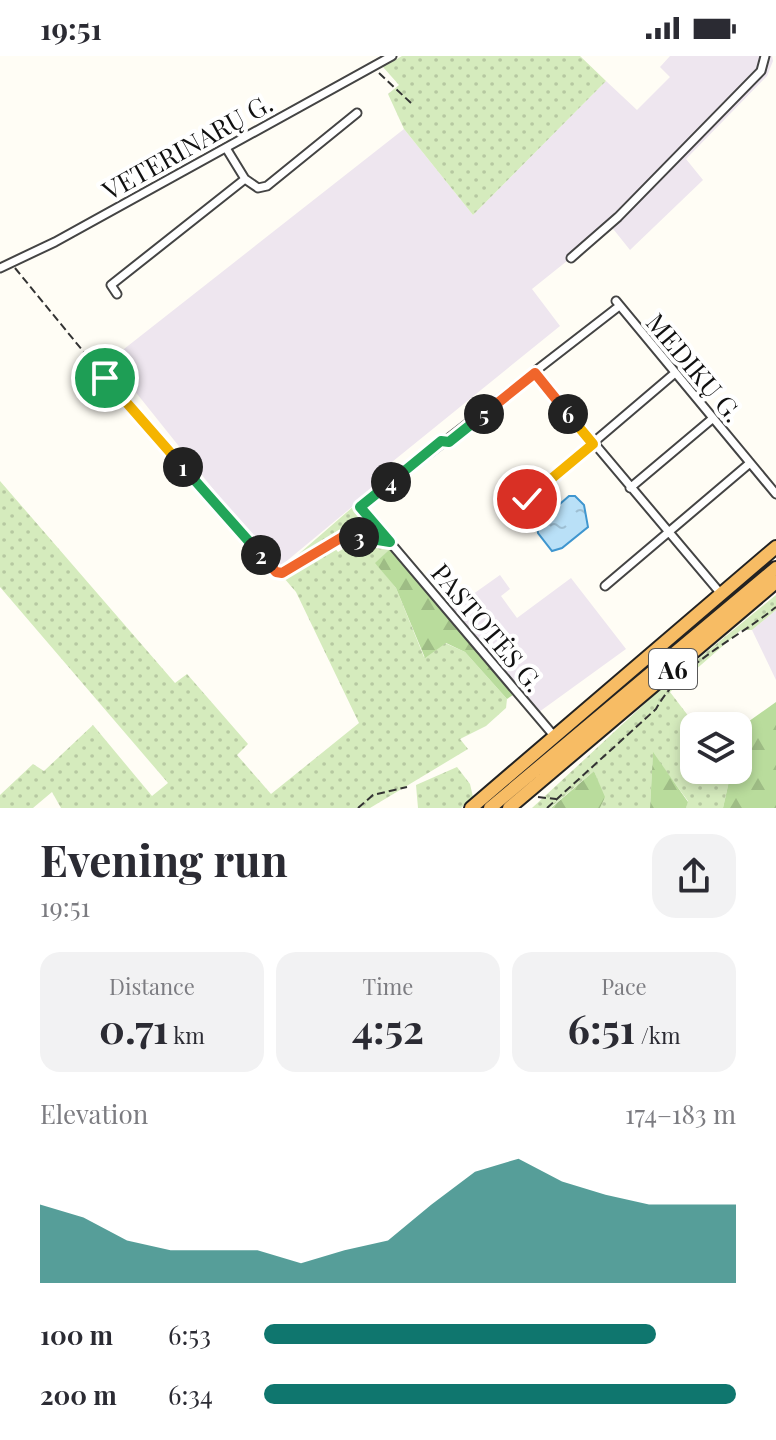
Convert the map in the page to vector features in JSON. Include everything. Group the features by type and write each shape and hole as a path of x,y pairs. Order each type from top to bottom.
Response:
{"highway":[{"path":"471,808 563,747 776,547"},
{"name":"A6","path":"490,808 776,568"},
{"name":"A6","path":"509,808 563,747 776,582"}],"street":[{"name":"VETERINARŲ G.","path":"0,268 392,56"},
{"path":"571,258 618,217 761,71 765,56"},
{"path":"226,148 245,179 258,188 267,186 357,113"},
{"path":"117,294 111,285 245,179"},
{"name":"MEDIKŲ G.","path":"535,373 617,304 776,494"},
{"path":"535,373 722,595"},
{"name":"PASTOTĖS G.","path":"535,373 449,442 441,441 360,507 563,747"},
{"path":"527,499 675,373"},
{"path":"630,488 712,419"},
{"path":"605,586 750,463"}],"path":[{"path":"372,67 411,103"},
{"path":"11,264 105,378 276,572 282,573 349,533 369,540 390,542"},
{"path":"547,808 656,709 664,694 705,657 776,607"},
{"path":"358,808 373,795 407,787"},
{"path":"531,802 538,797 557,799"}],"shaded area":[{"path":"670,56 772,56 773,61 767,76 686,159 703,180 630,250 610,225 575,261 567,261 532,289 560,326 371,479 376,487 277,569 110,360 404,129 473,215 606,81 637,110 670,77 660,67"},
{"path":"500,575 510,589 501,596 517,618 571,578 626,649 539,712 452,609"},
{"path":"776,610 776,680 752,630"}],"green space":[{"path":"402,56 580,56 606,81 473,215 404,129 388,94 399,85 383,67"},
{"path":"0,481 175,683 187,674 248,744 237,755 271,794 359,723 296,592 284,578 333,546 338,552 357,540 391,548 376,563 396,588 424,657 445,643 465,652 507,699 506,708 486,726 460,739 468,749 370,808 61,808 52,792 33,808 0,808 0,795 33,764 44,771 93,725 152,796 168,783 0,587"},
{"path":"354,506 382,539 345,527 278,572"},
{"path":"391,548 513,695 507,699 465,652 446,643 425,658 396,588 375,563"},
{"path":"776,595 776,610 752,630 741,630 670,692 685,712 680,712 680,784 728,784 723,808 686,808 688,801 653,754 650,808 600,808 604,797 594,771 550,808 532,808 653,696"},
{"path":"776,702 776,808 723,808 728,784 752,784 752,719"},
{"path":"653,752 688,802 686,808 650,808"},
{"path":"457,767 470,784 473,797 461,808 418,808 416,785"},
{"path":"594,771 605,797 600,808 551,808"}],"water":[{"path":"569,496 575,496 584,505 588,527 562,548 552,551 538,533 537,524"}],"route":[{"path":"105,378 276,572 282,573 349,533 369,540 390,542 360,507 441,441 449,442 535,373 593,444 527,499"}]}
